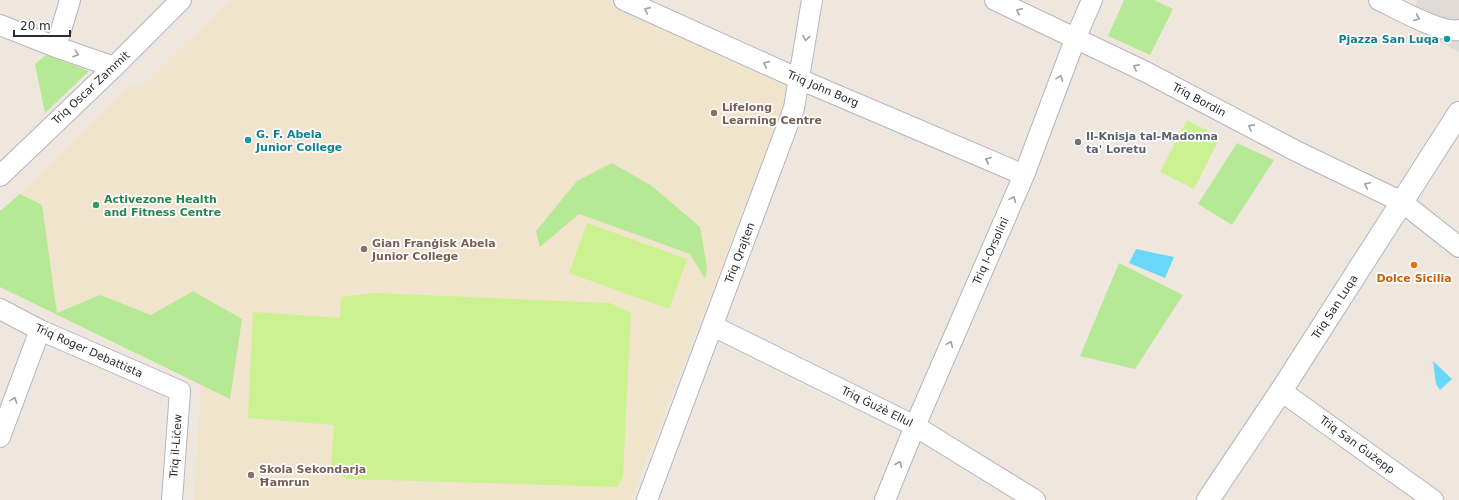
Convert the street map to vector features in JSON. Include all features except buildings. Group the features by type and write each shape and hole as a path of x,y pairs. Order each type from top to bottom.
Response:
{"street":[{"path":"56,47 70,0"},
{"name":"Triq Oscar Zammit","path":"0,176 114,67 181,0"},
{"name":"Triq John Borg","path":"624,0 799,79 1024,175"},
{"name":"Triq Qrajten","path":"647,500 794,108 812,0"},
{"name":"Triq Bordin","path":"995,0 1076,37 1298,152 1402,202 1459,247"},
{"name":"Triq l-Orsolini","path":"885,500 915,426 1024,175 1076,37 1092,0"},
{"path":"1379,0 1441,28 1454,31 1459,30"},
{"path":"0,25 56,47 114,67"},
{"name":"Triq San Luqa","path":"1208,500 1281,391 1459,113"},
{"name":"Triq Roger Debattista","path":"0,309 40,330 180,391"},
{"name":"Triq Ġużè Ellul","path":"713,326 915,426 1035,500"},
{"path":"0,436 40,330"},
{"name":"Triq il-Liċew","path":"172,500 180,391"},
{"name":"Triq San Ġużepp","path":"1281,391 1433,500"}],"shaded area":[{"name":"Gian Franġisk Abela Junior College","path":"230,0 605,0 791,87 631,500 194,500 201,382 0,287 0,211 20,194 129,86 140,87"},
{"name":"Pjazza San Luqa","path":"1417,0 1459,0 1459,52 1411,26"}],"green space":[{"path":"1124,0 1154,0 1173,9 1150,55 1108,36"},
{"path":"46,55 89,71 45,113 35,64"},
{"path":"1187,120 1220,137 1194,189 1160,172"},
{"path":"1237,143 1274,160 1232,225 1198,204"},
{"path":"612,163 652,186 700,227 707,267 705,279 690,254 579,214 540,247 536,231 577,181"},
{"path":"20,194 42,205 57,313 100,295 151,315 193,291 242,319 230,399 0,287 0,211"},
{"path":"587,223 687,259 669,309 569,273"},
{"path":"1119,263 1183,295 1135,369 1080,356"},
{"path":"374,293 610,303 631,313 623,475 618,487 347,479 331,464 334,425 248,418 253,312 340,318 341,297"}],"water":[{"path":"1136,249 1174,257 1165,278 1129,263"},
{"path":"1433,361 1452,379 1440,390 1436,384"}],"place":[{"name":"Pjazza San Luqa","path":"1447,39"},
{"name":"Lifelong Learning Centre","path":"714,113"},
{"name":"G. F. Abela Junior College","path":"248,140"},
{"name":"Il-Knisja tal-Madonna ta' Loretu","path":"1078,142"},
{"name":"Activezone Health and Fitness Centre","path":"96,205"},
{"name":"Gian Franġisk Abela Junior College","path":"364,249"},
{"name":"Dolce Sicilia","path":"1414,265"},
{"name":"Skola Sekondarja Ħamrun","path":"251,475"}]}
